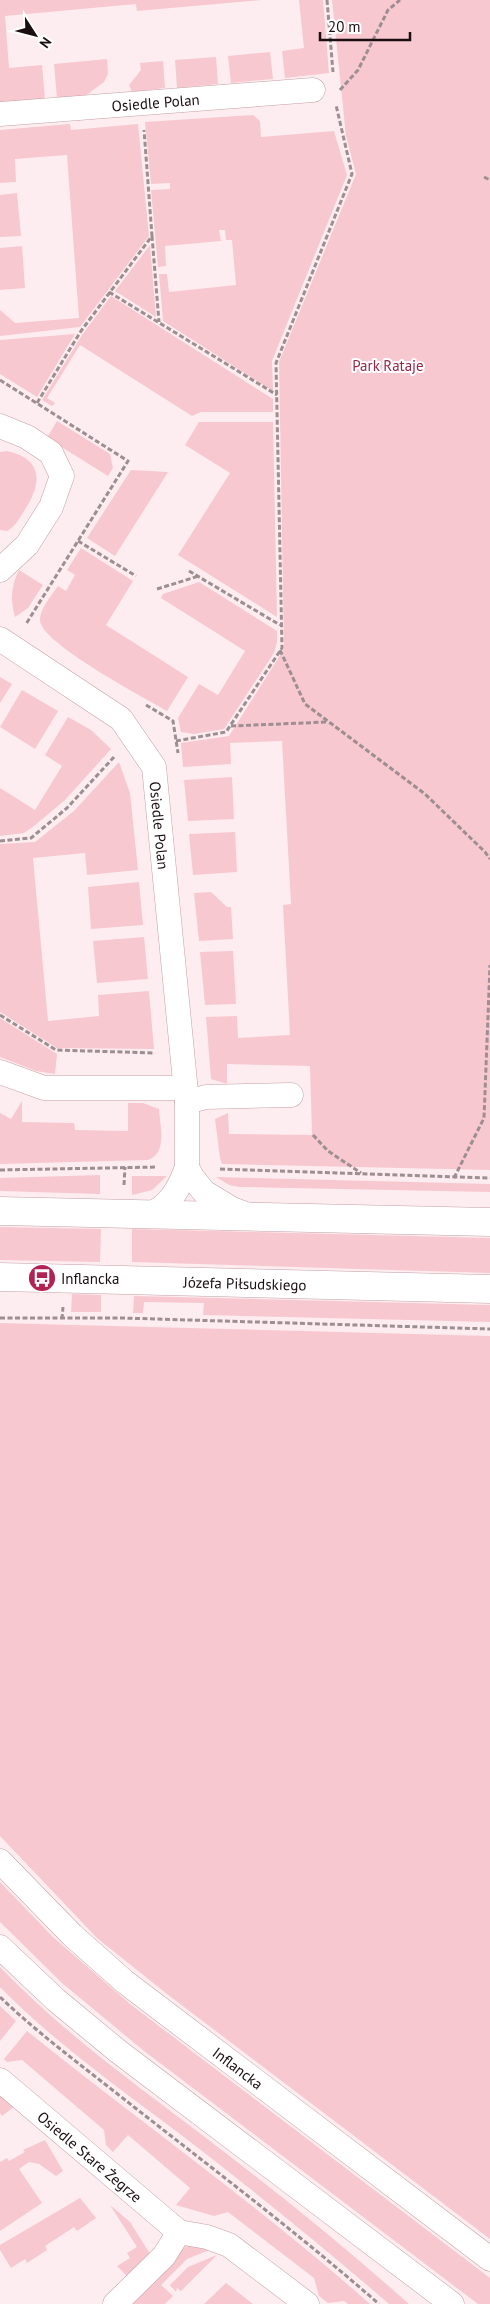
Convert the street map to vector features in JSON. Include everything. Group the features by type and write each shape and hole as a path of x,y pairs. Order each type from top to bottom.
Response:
{"street":[{"name":"Osiedle Polan","path":"0,114 142,105 313,90"},
{"path":"0,426 27,437 51,453 62,476 51,507 32,538 0,570"},
{"name":"Osiedle Polan","path":"0,639 121,719 154,767 186,1095 187,1167 174,1194 164,1206 150,1214"},
{"path":"0,1072 44,1088 161,1089 206,1098 291,1095"},
{"path":"187,1167 204,1192 232,1209 252,1216"},
{"path":"0,1211 490,1222"},
{"name":"Józefa Piłsudskiego","path":"0,1276 490,1289"},
{"name":"Inflancka","path":"0,1861 72,1936 125,1982 490,2259"},
{"path":"0,1946 56,2000 119,2052 452,2304"},
{"name":"Osiedle Stare Żegrze","path":"0,2080 179,2232"},
{"path":"115,2304 164,2256 179,2232 208,2237 229,2245 307,2304"}],"path":[{"path":"327,0 333,77"},
{"path":"400,0 388,10 358,70 335,96 352,174 276,363 280,650 305,704 425,794 490,859"},
{"path":"142,105 160,323"},
{"path":"484,177 490,180"},
{"path":"37,402 81,331 152,236"},
{"path":"109,292 277,396"},
{"path":"78,541 136,576"},
{"path":"189,570 281,626"},
{"path":"157,589 200,576"},
{"path":"176,741 226,732 280,650"},
{"path":"230,726 328,722"},
{"path":"0,841 31,838 67,808 120,751"},
{"path":"454,1178 484,1118 490,965"},
{"path":"0,1015 56,1050 158,1053 161,1089"},
{"path":"485,1084 490,1084"},
{"path":"312,1135 328,1151 362,1174"},
{"path":"0,1170 187,1167 490,1178"},
{"path":"0,1318 122,1318 490,1329"},
{"path":"0,1997 95,2076 278,2218 379,2304"}],"green space":[{"path":"0,0 262,0 137,11 136,4 5,16 9,68 42,65 45,100 0,104"},
{"path":"299,0 323,0 329,73 285,78 282,51 304,48"},
{"name":"Park Rataje","path":"332,0 490,0 490,1170 222,1164 220,1158 215,1119 228,1113 229,1134 312,1135 310,1066 227,1064 227,1084 211,1079 206,1017 237,1016 238,1038 290,1035 283,905 291,904 282,741 230,743 231,764 183,767 181,743 229,736 284,649 279,362 356,174 346,136"},
{"path":"270,52 273,79 231,83 228,56"},
{"path":"216,57 218,84 177,88 175,60"},
{"path":"107,59 108,74 104,82 85,96 57,99 54,64"},
{"path":"163,61 165,88 132,92 129,85 141,70 140,63"},
{"path":"253,115 260,121 261,137 334,131 347,175 272,361 273,391 163,321 159,274 167,274 169,292 236,285 232,240 226,240 225,230 219,230 221,241 165,246 166,266 158,267 151,190 170,189 170,183 151,184 145,122"},
{"path":"70,124 71,130 138,124 149,236 80,327 0,336 0,310 15,323 79,318 67,155 15,159 16,182 0,183 0,130"},
{"path":"17,193 21,236 0,237 0,195"},
{"path":"150,245 156,317 115,291"},
{"path":"22,246 25,288 0,290 0,248"},
{"path":"111,296 273,399 273,412 201,412 192,416 80,345 47,398 55,403 52,406 42,400 82,335"},
{"path":"75,334 37,397 0,374 0,340"},
{"path":"57,421 110,454 113,468 108,476 47,438"},
{"path":"199,422 273,422 277,617 178,555 230,473 185,445"},
{"path":"7,451 28,460 36,474 36,482 30,501 15,525 7,531 0,530 0,452"},
{"path":"131,470 168,472 115,556 87,538"},
{"path":"81,548 133,581 106,625 188,677 167,711 95,669 57,642 45,630 40,620 42,611 58,586 66,591 75,575 67,570"},
{"path":"19,570 43,585 28,608 15,617 12,593"},
{"path":"199,582 277,631 277,642 274,653 224,729 194,734 181,732 178,718 199,684 218,695 245,651 161,598 163,594"},
{"path":"0,677 12,684 0,703"},
{"path":"22,690 58,711 35,749 0,727"},
{"path":"68,717 91,730 111,749 65,800 34,826 24,833 0,836 0,788 35,810 62,766 45,755"},
{"path":"119,762 130,793 138,870 87,875 85,853 33,858 48,1021 99,1016 98,995 149,991 154,1049 57,1048 0,1012 0,844 35,842 74,811"},
{"path":"232,777 234,819 188,821 184,780"},
{"path":"235,832 237,872 193,875 189,834"},
{"path":"139,882 143,925 91,929 88,887"},
{"path":"211,892 227,907 231,907 233,939 199,941 194,893"},
{"path":"144,937 148,979 97,983 93,941"},
{"path":"233,951 236,1004 205,1005 200,952"},
{"path":"0,1018 57,1054 55,1074 36,1071 0,1057"},
{"path":"22,1101 22,1122 74,1123 75,1130 128,1131 128,1103 143,1103 159,1109 161,1145 154,1156 148,1160 0,1164 0,1113 11,1119"},
{"path":"100,1175 100,1194 0,1191 0,1178"},
{"path":"132,1176 167,1176 152,1190 132,1195"},
{"path":"216,1177 490,1184 490,1192 239,1187 229,1185"},
{"path":"0,1227 101,1229 100,1262 0,1260"},
{"path":"132,1229 490,1238 490,1273 132,1262"},
{"path":"72,1294 101,1295 101,1312 71,1312"},
{"path":"134,1296 490,1305 490,1322 203,1315 204,1303 144,1302 143,1313 133,1313"},
{"path":"0,1323 490,1336 490,2239 167,1994 97,1938 0,1836"},
{"path":"0,1882 53,1937 130,2004 490,2278 490,2304 478,2304 144,2051 62,1983 0,1922"},
{"path":"0,1967 75,2037 286,2200 409,2304 389,2304 257,2195 41,2026 0,1987"},
{"path":"0,2006 16,2021 0,2041"},
{"path":"27,2031 244,2199 370,2304 348,2304 344,2301 328,2303 319,2296 314,2278 228,2212 214,2216 176,2205 190,2188 128,2135 113,2152 106,2145 104,2130 22,2060 7,2062 4,2059"},
{"path":"0,2085 20,2102 2,2116 0,2113"},
{"path":"45,2140 63,2171 56,2176 39,2164 29,2162 19,2169 42,2203 0,2231 0,2162 7,2158 9,2161 25,2152 23,2150"},
{"path":"80,2198 96,2218 77,2231 74,2227 45,2246 47,2250 27,2263 25,2259 11,2268 0,2250 0,2245"},
{"path":"110,2205 130,2222 152,2257 129,2278 117,2266 130,2258 127,2253 137,2247"},
{"path":"192,2243 217,2247 187,2259 161,2285 173,2296 165,2304 127,2304 185,2247"},
{"path":"217,2255 181,2291 177,2288 176,2292 170,2285 188,2267"},
{"path":"226,2283 253,2304 204,2304"}],"place":[{"name":"Inflancka","path":"42,1278"}]}
